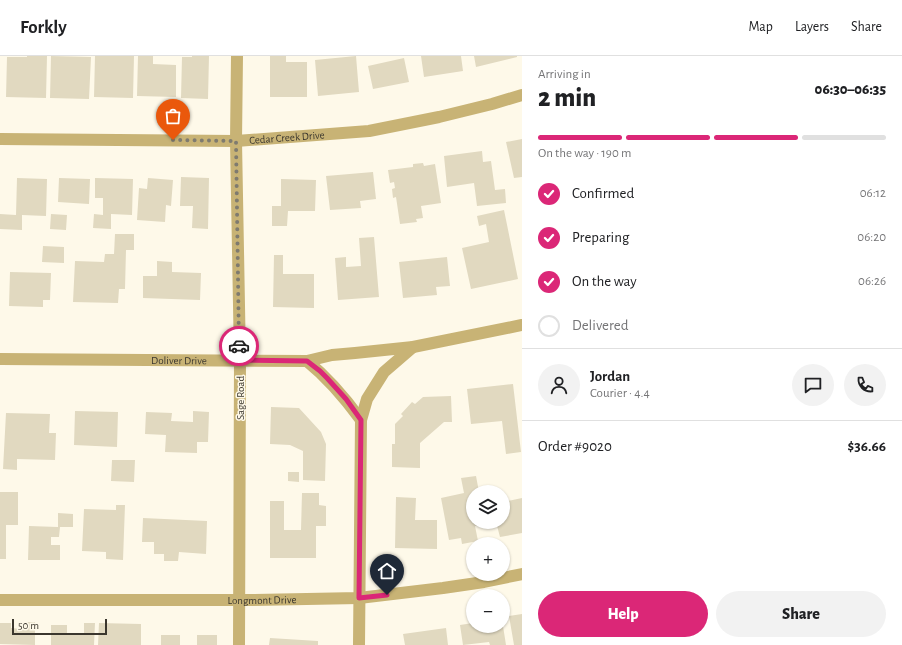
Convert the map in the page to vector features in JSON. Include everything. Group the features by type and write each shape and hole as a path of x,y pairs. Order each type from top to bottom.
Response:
{"street":[{"name":"Sage Road","path":"237,56 236,141 240,360 239,645"},
{"name":"Cedar Creek Drive","path":"0,139 236,141 368,131 440,117 522,95"},
{"name":"Doliver Drive","path":"0,359 307,361 332,355 412,347 522,325"},
{"path":"359,645 361,420 367,399 384,372 412,347"},
{"path":"307,361 327,378 346,399 361,420"},
{"name":"Longmont Drive","path":"0,600 239,600 359,598 457,586 522,574"}],"building":[{"path":"47,56 46,98 6,97 7,57"},
{"path":"51,56 91,57 89,99 50,98"},
{"path":"95,56 134,56 133,98 94,97"},
{"path":"138,56 153,56 153,64 176,65 176,97 137,96"},
{"path":"209,56 208,99 181,98 182,57"},
{"path":"270,56 286,56 286,62 307,62 307,97 270,97"},
{"path":"356,56 359,92 318,96 315,60"},
{"path":"421,56 461,56 463,71 424,77"},
{"path":"474,56 517,56 517,57 476,67"},
{"path":"404,58 409,82 373,89 368,66"},
{"path":"522,139 522,177 514,178 506,142"},
{"path":"482,151 483,162 491,161 495,190 505,189 506,203 477,206 474,183 447,187 444,156"},
{"path":"423,163 424,166 435,164 441,203 421,206 423,218 416,219 417,222 400,224 396,197 393,198 392,189 395,188 394,182 390,183 388,170 413,167 413,164"},
{"path":"373,172 376,199 360,201 361,208 330,210 326,176"},
{"path":"181,177 209,178 208,229 192,228 193,206 180,206"},
{"path":"17,178 47,179 46,216 22,215 22,230 0,229 0,214 16,215"},
{"path":"59,178 90,179 89,204 58,202"},
{"path":"95,178 133,179 132,215 111,214 111,229 93,228 94,214 103,215 103,198 95,198"},
{"path":"148,178 173,180 171,206 166,205 165,222 137,220 139,188 147,189"},
{"path":"281,179 316,180 315,211 288,211 287,226 272,226 272,206 281,206"},
{"path":"504,210 518,279 471,289 462,248 489,242 486,224 479,226 477,216"},
{"path":"51,214 67,215 66,230 50,229"},
{"path":"115,234 134,234 134,250 126,250 125,289 119,289 118,303 73,302 75,261 104,262 105,254 114,254"},
{"path":"374,237 379,297 338,300 335,258 346,257 346,267 361,266 359,238"},
{"path":"43,246 64,247 64,263 42,262"},
{"path":"274,255 283,255 283,274 314,274 314,308 273,307"},
{"path":"447,257 450,286 436,287 437,295 403,298 399,262"},
{"path":"157,261 172,262 172,272 201,273 200,300 143,298 143,276 157,276"},
{"path":"10,272 51,273 50,300 43,300 43,307 9,306"},
{"path":"513,384 521,452 506,454 502,421 471,424 467,389"},
{"path":"451,396 452,422 444,422 420,443 420,468 392,467 392,444 395,444 395,424 403,416 401,414 412,402 415,404 423,397"},
{"path":"271,407 299,408 321,432 326,444 325,481 303,480 303,451 290,445 270,444"},
{"path":"75,411 118,412 117,447 74,445"},
{"path":"193,411 209,412 208,442 197,442 197,453 165,452 166,435 145,434 146,412 172,413 171,421 193,422"},
{"path":"6,413 50,414 49,433 56,433 55,460 17,459 17,470 3,469"},
{"path":"112,460 135,460 134,482 111,481"},
{"path":"288,472 299,472 299,482 288,481"},
{"path":"476,476 478,485 466,485 466,529 476,529 477,537 466,537 466,543 462,544 461,538 449,540 441,498 464,493 461,478"},
{"path":"0,492 18,492 18,525 6,525 6,559 0,559"},
{"path":"302,493 319,493 319,505 326,506 326,526 316,526 316,558 270,558 270,501 284,501 284,530 301,530"},
{"path":"396,497 416,498 415,520 437,520 437,549 395,548"},
{"path":"522,498 522,533 500,537 498,529 510,529 510,501"},
{"path":"116,505 125,505 123,560 106,559 106,552 82,551 84,509 116,510"},
{"path":"58,513 73,514 73,527 60,527 59,537 51,537 51,545 60,545 60,560 28,560 29,526 58,527"},
{"path":"143,518 207,521 206,554 179,552 178,561 164,561 164,554 154,554 154,542 142,542"},
{"path":"522,614 522,645 514,645 510,616"},
{"path":"22,622 35,622 35,645 0,644 0,623 11,623 11,628 22,629"},
{"path":"84,623 95,623 94,645 51,645 51,625 67,625 67,633 84,633"},
{"path":"99,623 141,624 141,645 98,645"},
{"path":"466,624 466,633 504,633 506,645 490,645 489,642 463,645 460,625"},
{"path":"446,628 448,645 405,645 403,634"},
{"path":"161,635 180,635 180,645 161,645"},
{"path":"197,635 217,635 217,645 197,645"},
{"path":"270,638 318,641 318,645 269,645"}],"way so far":[{"path":"173,140 236,141 239,346"}],"route":[{"path":"239,346 240,360 307,361 327,378 346,399 361,420 359,598 387,595"}]}
